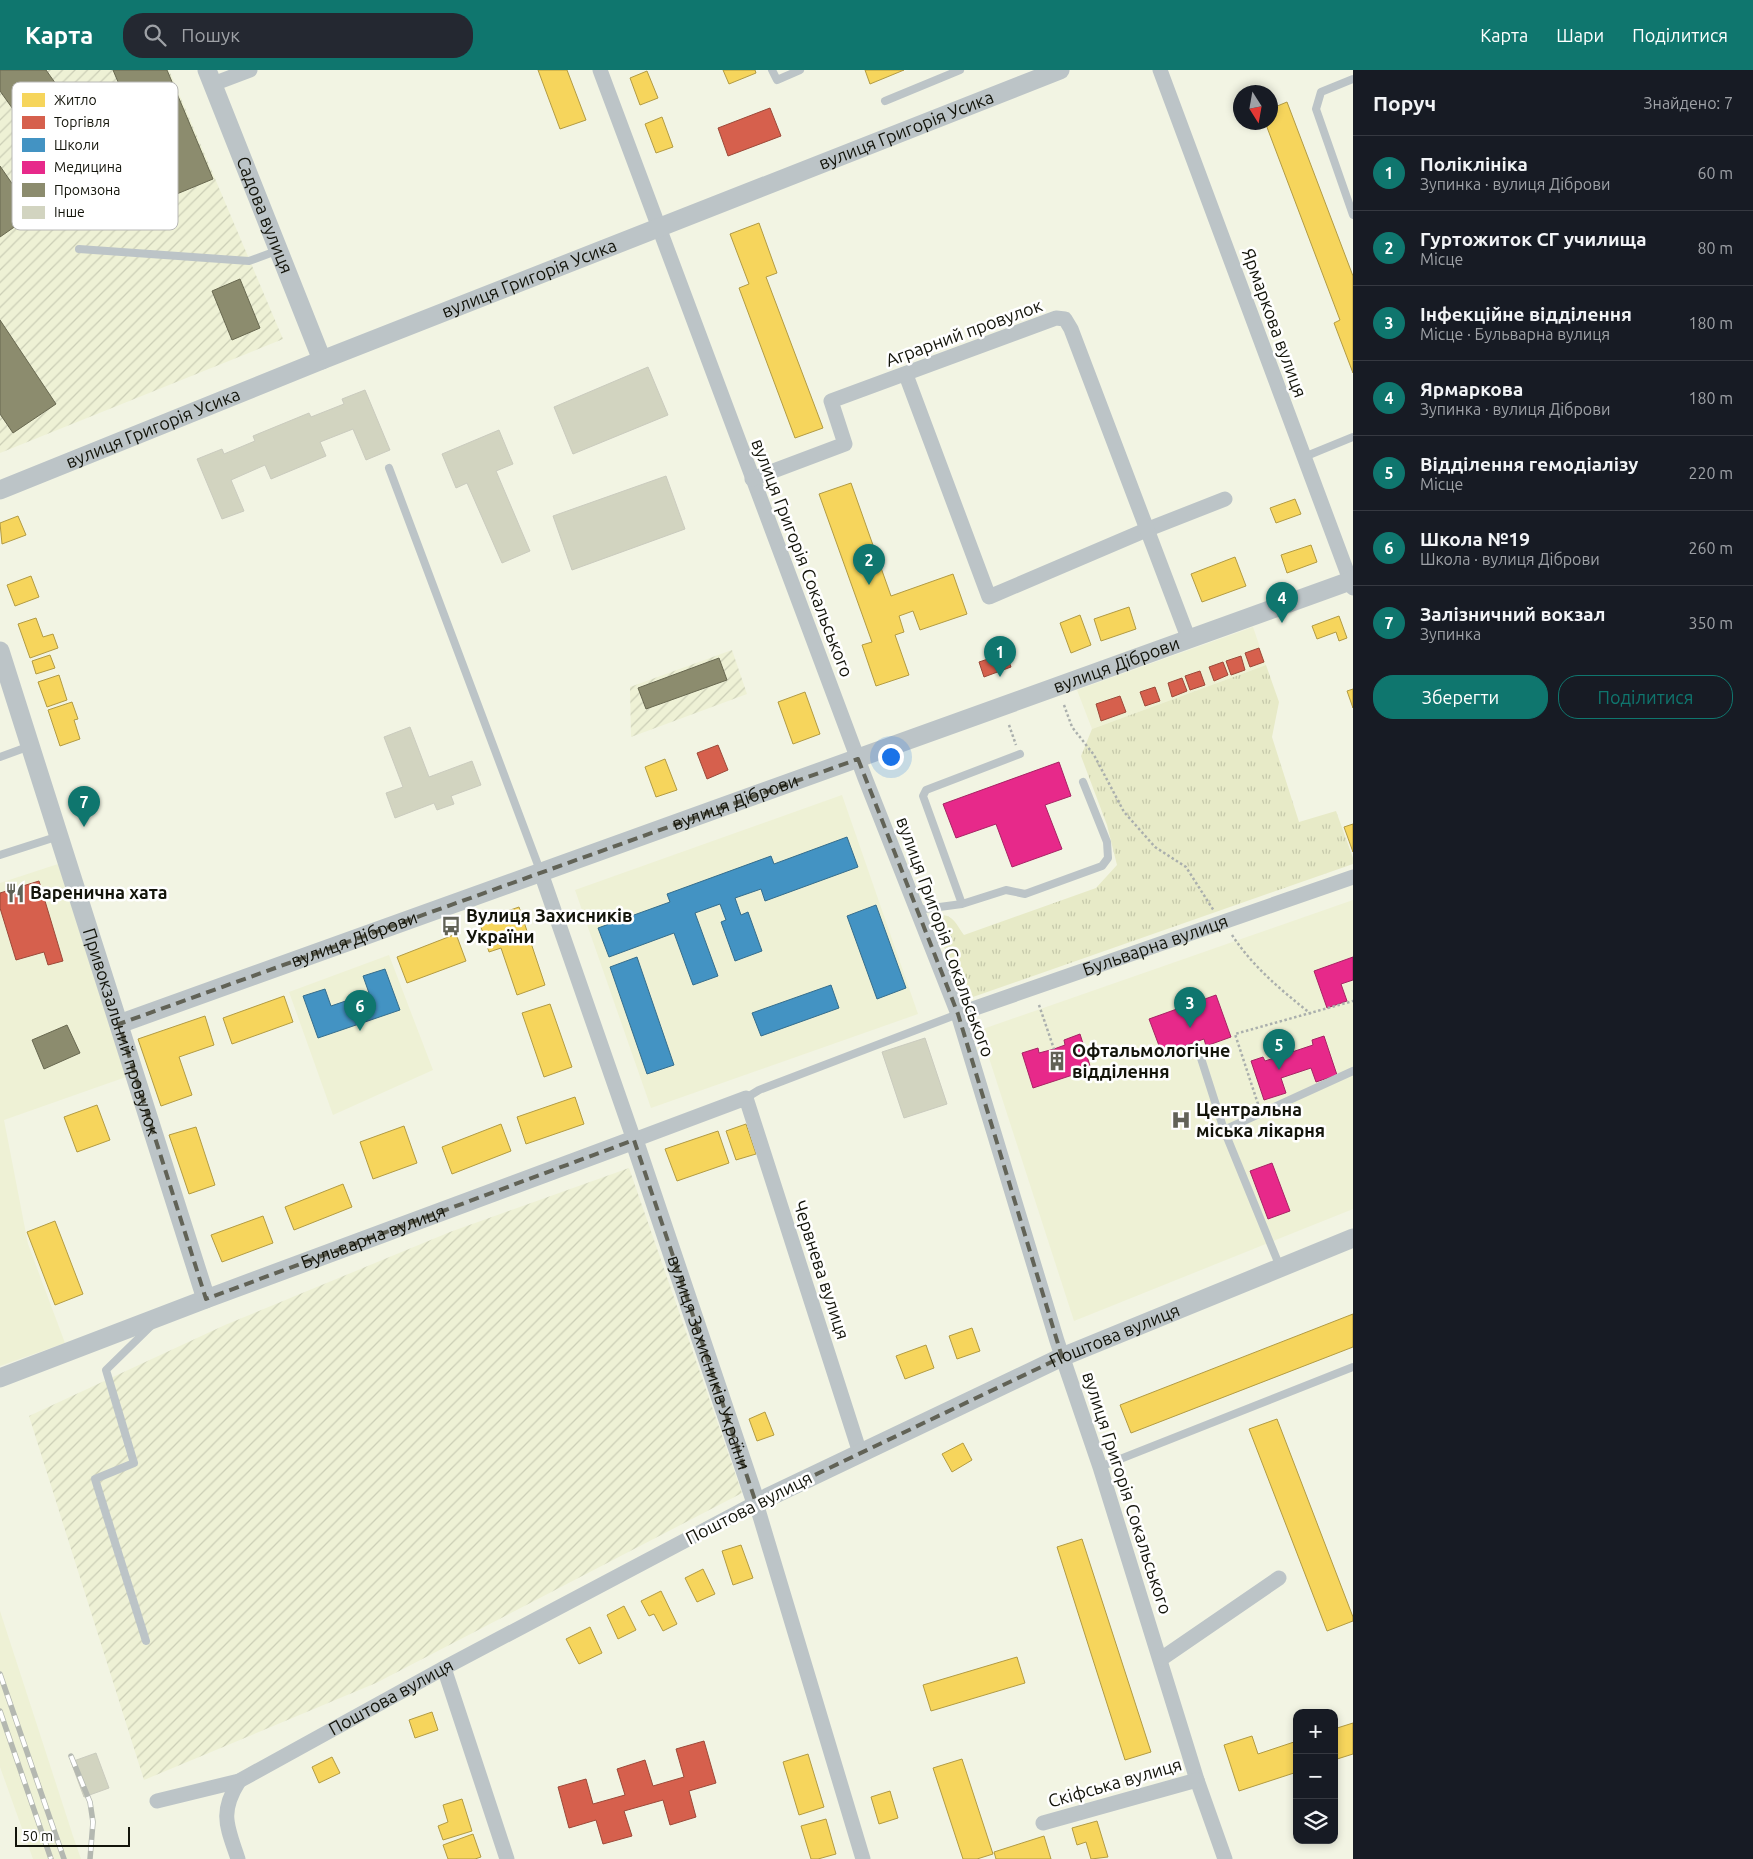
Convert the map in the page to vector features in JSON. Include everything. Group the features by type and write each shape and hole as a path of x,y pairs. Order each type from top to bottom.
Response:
{"street":[{"path":"210,77 250,70"},
{"name":"вулиця Григорія Сокальського","path":"600,70 858,759 958,1014 1062,1357 1100,1466 1198,1780 1225,1859"},
{"name":"вулиця Григорія Усика","path":"0,490 322,360 1060,70"},
{"name":"Ярмаркова вулиця","path":"1160,70 1352,583"},
{"name":"Садова вулиця","path":"210,77 322,360"},
{"name":"Аграрний провулок","path":"752,479 845,444 831,401 906,375 1056,318 1065,319 1074,338 1189,640"},
{"path":"906,375 990,597 1146,530 1225,499"},
{"name":"вулиця Діброви","path":"119,1024 1352,583"},
{"name":"Привокзальний провулок","path":"0,651 206,1299"},
{"name":"вулиця Захисників України","path":"541,872 634,1140 756,1503 862,1859"},
{"name":"Бульварна вулиця","path":"958,1014 1353,877"},
{"name":"Бульварна вулиця","path":"0,1378 206,1299 746,1098"},
{"name":"Червнева вулиця","path":"746,1098 860,1453"},
{"name":"Поштова вулиця","path":"157,1801 239,1782 444,1668 756,1503 1062,1357 1353,1238"},
{"path":"1161,1659 1279,1578"},
{"path":"444,1668 507,1859"},
{"name":"Скіфська вулиця","path":"1043,1823 1198,1780"},
{"path":"238,1859 227,1827 226,1808 239,1782"}],"lane":[{"path":"772,70 777,80 800,70"},
{"path":"885,101 960,70"},
{"path":"1353,79 1321,92 1316,109 1353,215"},
{"path":"79,249 249,261 279,250"},
{"path":"1304,457 1353,438"},
{"path":"389,468 541,872"},
{"path":"0,757 30,746"},
{"path":"962,904 923,796 926,790 1020,754"},
{"path":"917,910 962,904 1006,890 1025,894 1102,866 1108,858 1107,842 1083,782"},
{"path":"0,855 59,836"},
{"path":"746,1098 759,1090 958,1014"},
{"path":"1198,1052 1224,1130 1281,1268"},
{"path":"1224,1130 1353,1071"},
{"path":"146,1641 95,1479 134,1463 106,1370 160,1318"},
{"path":"1100,1466 1353,1367"}],"path":[{"path":"1064,705 1072,727 1094,755 1124,812 1155,847 1186,867 1214,912"},
{"path":"1009,725 1020,754"},
{"path":"1230,931 1252,963 1275,985 1311,1014"},
{"path":"1261,1112 1235,1034 1353,1001"},
{"path":"1039,1005 1054,1049"}],"highlighted area":[{"path":"858,759 958,1014 1062,1357 756,1503 634,1140 206,1299 119,1024"}],"shaded area":[{"path":"0,70 169,70 174,82 12,82 12,230 178,230 178,91 283,339 0,453"},
{"path":"1253,627 1266,665 1092,729 1077,690"},
{"path":"732,650 747,694 631,737 630,687"},
{"path":"842,795 918,1014 651,1108 575,890"},
{"path":"58,864 126,1077 4,1120 28,1244 65,1343 0,1366 0,883"},
{"name":"Центральна міська лікарня","path":"1353,900 1353,1209 1074,1321 980,1030"},
{"path":"389,955 433,1070 333,1115 289,992"},
{"path":"629,1168 742,1493 376,1683 144,1780 29,1416 225,1325 450,1232"},
{"path":"0,1611 81,1859 33,1859 0,1767"}],"green space":[{"path":"1266,665 1279,702 1272,737 1299,822 1336,811 1353,858 1353,864 970,998 962,993 934,921 937,916 950,917 964,935 1096,888 1117,865 1107,825 1081,756 1092,729"}],"building: Житло":[{"path":"538,70 567,70 586,120 560,129"},
{"path":"723,70 755,70 756,73 729,84"},
{"path":"865,70 904,70 870,84"},
{"path":"647,71 658,98 640,105 630,78"},
{"path":"1287,102 1353,276 1353,373 1334,323 1340,320 1268,130 1278,130 1278,106"},
{"path":"662,117 673,147 656,153 645,124"},
{"path":"759,223 777,273 766,277 823,428 795,438 739,288 749,284 730,234"},
{"path":"851,483 891,596 953,574 967,614 920,630 913,611 899,616 904,632 895,635 909,675 876,686 862,645 872,642 819,494"},
{"path":"1295,499 1301,514 1276,523 1270,508"},
{"path":"18,516 26,535 2,544 0,523"},
{"path":"1311,545 1317,562 1287,573 1281,555"},
{"path":"1235,557 1246,586 1202,602 1191,574"},
{"path":"31,576 39,597 15,606 7,585"},
{"path":"1129,607 1136,629 1101,641 1094,619"},
{"path":"1080,615 1091,645 1071,653 1060,623"},
{"path":"1339,616 1347,638 1339,641 1336,632 1317,639 1312,626"},
{"path":"36,618 43,637 53,634 58,648 30,658 18,624"},
{"path":"50,655 55,668 36,674 32,661"},
{"path":"59,675 67,700 47,707 38,682"},
{"path":"1353,689 1353,708 1347,691"},
{"path":"805,692 820,734 793,744 778,702"},
{"path":"72,702 78,719 74,720 80,739 60,746 48,710"},
{"path":"665,759 677,790 656,797 645,767"},
{"path":"1353,824 1353,852 1344,827"},
{"path":"519,907 545,985 517,995 501,948 489,952 479,921"},
{"path":"456,934 466,961 407,983 397,957"},
{"path":"284,996 293,1022 232,1044 223,1018"},
{"path":"550,1004 572,1067 544,1077 522,1013"},
{"path":"205,1016 214,1045 179,1057 192,1095 161,1106 138,1039"},
{"path":"575,1097 584,1124 526,1144 517,1117"},
{"path":"97,1105 110,1140 77,1152 64,1117"},
{"path":"501,1124 511,1151 452,1174 442,1147"},
{"path":"746,1124 756,1154 736,1160 726,1131"},
{"path":"404,1126 417,1163 373,1179 360,1142"},
{"path":"196,1127 215,1185 189,1194 169,1135"},
{"path":"718,1131 729,1163 677,1181 665,1149"},
{"path":"343,1184 352,1207 294,1230 285,1207"},
{"path":"263,1216 273,1243 222,1262 211,1235"},
{"path":"55,1221 83,1294 55,1305 27,1232"},
{"path":"1353,1314 1353,1347 1131,1433 1120,1405"},
{"path":"972,1328 980,1351 957,1359 949,1336"},
{"path":"926,1345 934,1368 905,1379 896,1356"},
{"path":"765,1412 774,1435 757,1441 749,1419"},
{"path":"1277,1419 1353,1617 1353,1621 1327,1631 1249,1429"},
{"path":"963,1443 972,1460 952,1472 942,1454"},
{"path":"1082,1539 1151,1752 1125,1760 1057,1547"},
{"path":"741,1545 753,1578 733,1585 722,1551"},
{"path":"703,1569 715,1594 697,1602 685,1578"},
{"path":"661,1591 677,1624 663,1631 654,1614 649,1616 641,1601"},
{"path":"624,1606 636,1630 618,1639 607,1615"},
{"path":"590,1627 602,1653 579,1664 566,1639"},
{"path":"1017,1657 1025,1683 931,1711 923,1685"},
{"path":"432,1712 438,1730 415,1738 409,1720"},
{"path":"1353,1723 1353,1754 1338,1759 1338,1754 1338,1728"},
{"path":"1252,1736 1258,1754 1293,1742 1293,1773 1239,1791 1224,1745"},
{"path":"808,1754 824,1807 799,1815 783,1762"},
{"path":"332,1757 340,1773 319,1783 312,1767"},
{"path":"962,1759 993,1854 977,1859 963,1859 933,1768"},
{"path":"890,1791 898,1818 879,1824 871,1797"},
{"path":"462,1799 472,1831 443,1840 438,1826 448,1822 443,1805"},
{"path":"826,1819 836,1854 811,1859 801,1826"},
{"path":"1097,1821 1108,1857 1091,1859 1086,1842 1077,1845 1072,1828"},
{"path":"473,1834 481,1857 475,1859 448,1859 443,1845"},
{"path":"1044,1836 1051,1859 996,1859 994,1852"}],"building: Торгівля":[{"path":"770,108 781,136 728,156 718,128"},
{"path":"1259,648 1264,662 1250,667 1245,653"},
{"path":"1006,653 1011,667 984,677 979,662"},
{"path":"1241,656 1245,670 1231,675 1226,661"},
{"path":"1223,662 1228,675 1214,681 1209,667"},
{"path":"1200,671 1205,685 1190,690 1185,676"},
{"path":"1182,678 1187,691 1172,697 1168,683"},
{"path":"1155,687 1160,701 1145,706 1140,692"},
{"path":"1120,696 1126,712 1101,721 1096,704"},
{"path":"718,745 728,770 707,779 697,753"},
{"path":"39,881 63,961 48,965 44,952 16,960 0,908 0,893"},
{"path":"704,1741 716,1783 689,1791 696,1817 670,1825 663,1800 624,1811 632,1836 603,1844 596,1820 569,1828 558,1787 586,1779 593,1804 625,1795 617,1769 645,1760 653,1786 684,1777 676,1749"}],"building: Школи":[{"path":"847,837 858,867 765,901 761,889 735,898 741,915 748,912 762,951 735,961 721,922 726,920 720,904 695,913 718,976 693,985 674,933 609,957 598,928 670,902 667,894 771,856 774,864"},
{"path":"876,905 906,988 877,999 847,916"},
{"path":"637,957 674,1065 647,1074 610,967"},
{"path":"385,969 400,1010 318,1038 303,996 325,989 331,1006 369,993 363,976"},
{"path":"831,985 839,1008 761,1036 752,1013"}],"building: Медицина":[{"path":"1059,762 1071,796 1045,805 1062,849 1012,867 996,824 956,838 943,804"},
{"path":"1353,957 1353,980 1341,984 1347,1001 1327,1008 1314,971"},
{"path":"1216,995 1231,1037 1206,1046 1204,1039 1176,1049 1178,1054 1164,1059 1149,1019"},
{"name":"Офтальмологічне відділення","path":"1080,1034 1091,1069 1033,1088 1022,1053 1038,1048 1039,1053 1054,1049 1065,1045 1064,1040"},
{"path":"1324,1036 1337,1075 1316,1082 1311,1068 1281,1078 1286,1093 1264,1100 1251,1061 1263,1057 1265,1061 1313,1045 1312,1040"},
{"path":"1272,1163 1290,1211 1268,1219 1250,1171"}],"building: Промзона":[{"path":"0,70 46,70 55,82 12,82 12,108 0,91"},
{"path":"113,70 167,70 172,82 118,82"},
{"path":"178,96 213,179 178,193"},
{"path":"0,166 12,183 12,229 0,237"},
{"path":"240,279 260,328 232,340 212,291"},
{"path":"0,320 56,404 13,433 0,414"},
{"path":"719,658 727,680 646,709 638,688"},
{"path":"67,1025 80,1053 44,1069 32,1040"}],"building: Інше":[{"path":"648,367 668,415 573,454 554,407"},
{"path":"365,390 390,450 366,460 353,429 320,442 326,456 271,479 265,465 231,480 244,511 222,519 197,459 222,449 224,454 255,441 253,436 309,413 311,417 344,404 342,399"},
{"path":"499,430 513,464 496,471 530,551 502,563 467,483 456,488 442,454"},
{"path":"666,476 685,529 572,570 553,516"},
{"path":"410,727 429,777 472,761 481,785 451,796 454,804 437,810 434,803 395,818 386,793 403,787 384,737"},
{"path":"925,1038 947,1104 904,1118 882,1052"},
{"path":"96,1753 109,1788 84,1797 71,1762"}],"railway":[{"path":"0,1674 64,1859"},
{"path":"0,1711 51,1859"},
{"path":"71,1756 90,1802 93,1822 90,1859"}],"place":[{"name":"Гуртожиток СГ училища","path":"869,585"},
{"name":"Ярмаркова","path":"1282,623"},
{"name":"Поліклініка","path":"1000,677"},
{"name":"Залізничний вокзал","path":"84,827"},
{"name":"Варенична хата","path":"15,893"},
{"name":"Вулиця Захисників України","path":"451,926"},
{"name":"Інфекційне відділення","path":"1190,1028"},
{"name":"Школа №19","path":"360,1031"},
{"name":"Офтальмологічне відділення","path":"1057,1061"},
{"name":"Відділення гемодіалізу","path":"1279,1070"},
{"name":"Центральна міська лікарня","path":"1181,1120"}]}
